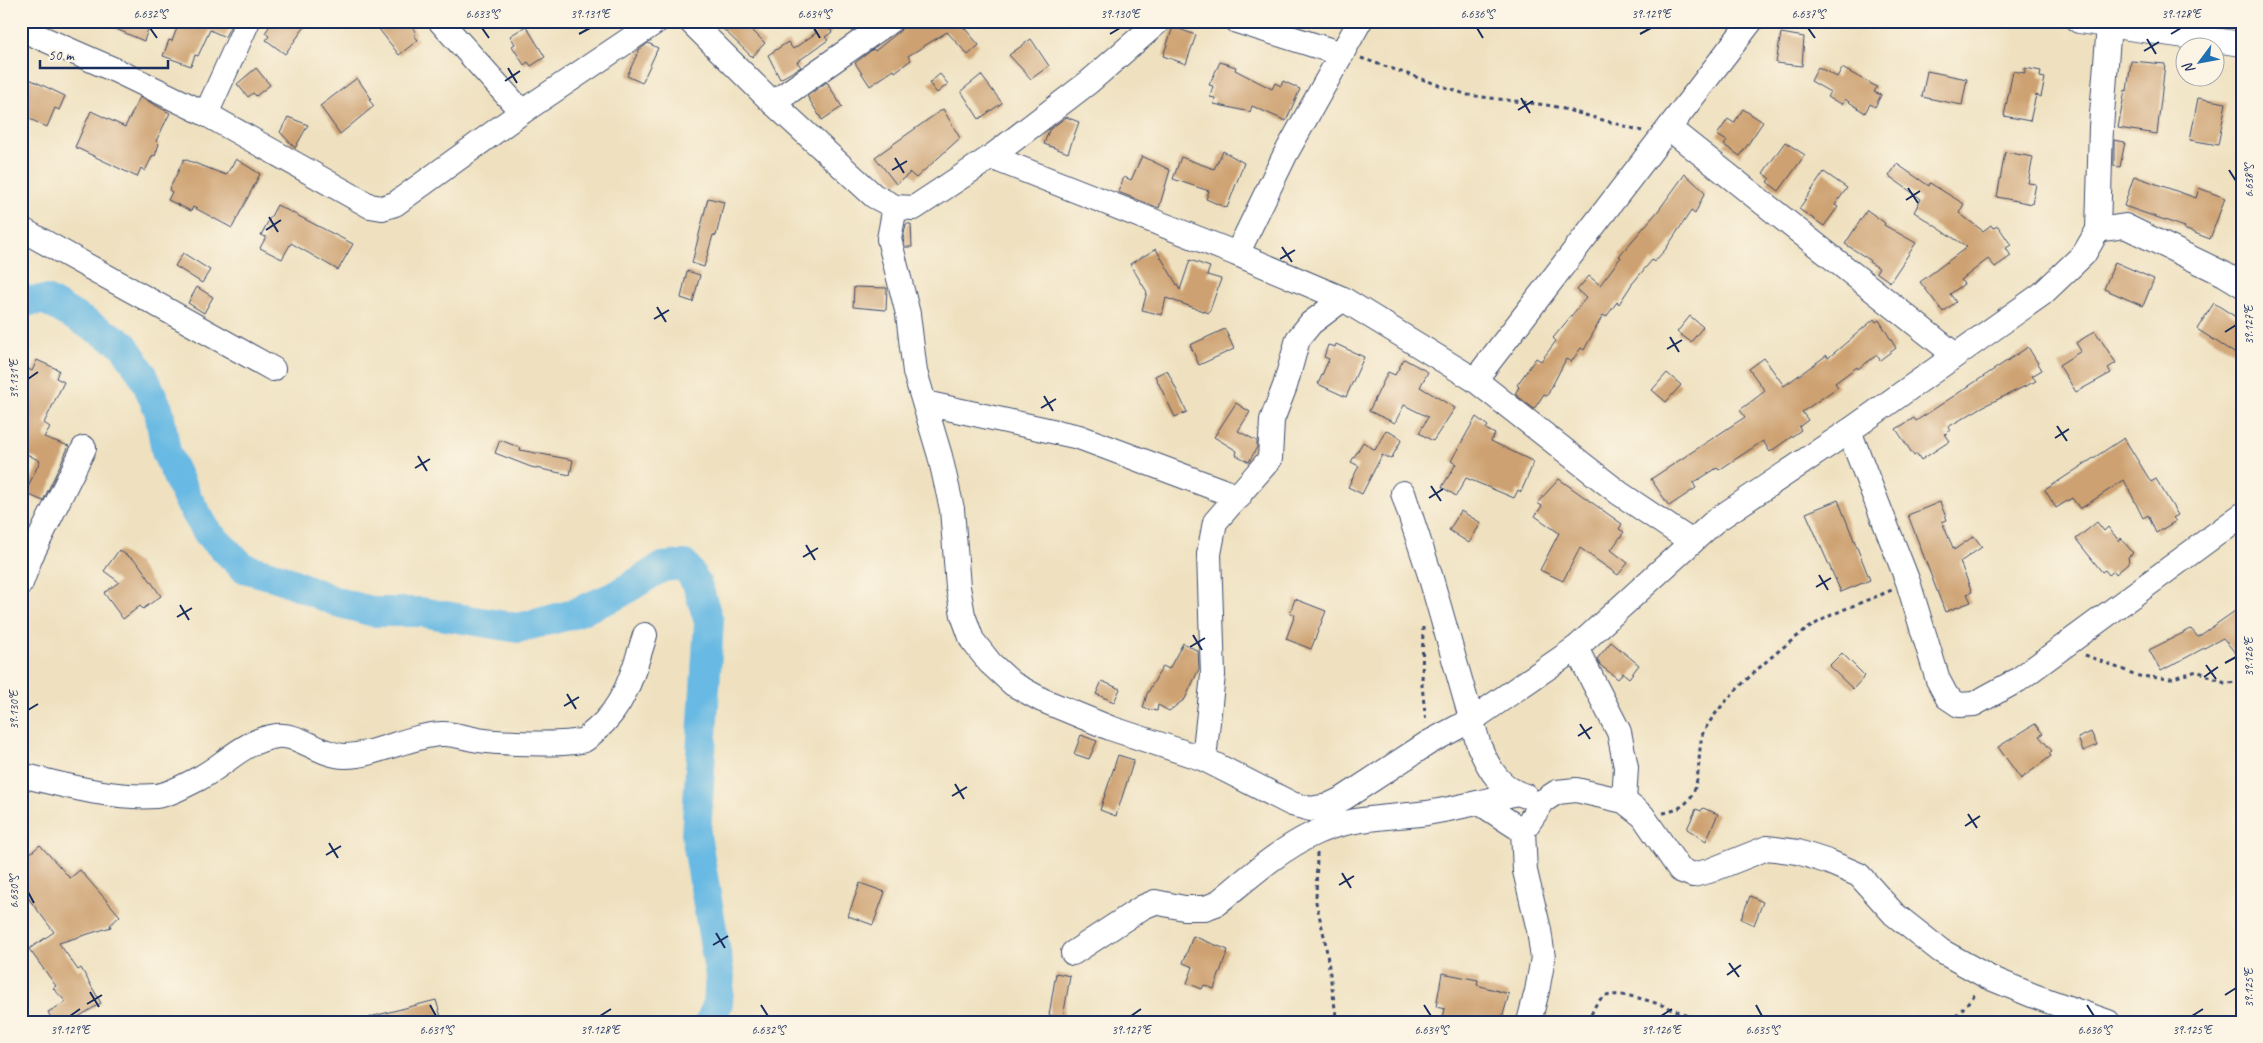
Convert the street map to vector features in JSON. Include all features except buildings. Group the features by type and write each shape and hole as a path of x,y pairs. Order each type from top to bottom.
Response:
{"street":[{"path":"206,114 248,21"},
{"path":"440,21 522,112"},
{"path":"21,29 117,71 206,114 370,206 382,208 395,204 522,112 657,21"},
{"path":"690,21 774,103 874,196 895,207 914,208 991,157 1089,82 1159,21"},
{"path":"774,103 890,21"},
{"path":"1237,21 1342,54"},
{"path":"1237,254 1285,155 1360,21"},
{"path":"1475,380 1752,21"},
{"path":"2079,21 2242,44"},
{"path":"895,207 889,239 908,314 915,372 925,403 952,509 958,587 963,615 972,640 990,663 1013,684 1042,700 1110,728 1204,759 1292,804 1310,809 1327,806 1344,798 1428,742 1473,719 1576,648 1715,521 1848,431 2042,294 2084,254 2098,230 2100,207 2100,127 2109,25"},
{"path":"1666,133 1955,355"},
{"path":"991,157 1237,254 1343,299 1475,380 1620,493 1692,542"},
{"path":"2100,207 2125,226 2224,274 2242,285"},
{"path":"2098,230 2125,226"},
{"path":"21,229 273,369"},
{"path":"1204,759 1213,675 1209,554 1215,522 1239,497 1270,459 1272,420 1285,386 1298,339 1311,323 1343,299"},
{"path":"925,403 1079,437 1239,497"},
{"path":"1848,431 1908,582 1938,680 1947,697 1959,705 1974,704 2018,680 2242,515"},
{"path":"21,583 31,556 84,448"},
{"path":"1403,493 1430,575 1473,719 1479,746 1488,768 1500,782 1516,793 1543,800"},
{"path":"21,775 77,788 128,795 158,796 198,778 236,752 260,739 280,736 299,741 322,752 345,756 380,749 420,735 444,734 508,742 557,742 585,739 604,723 619,704 633,673 645,635"},
{"path":"1576,648 1619,732 1626,767 1624,801"},
{"path":"1528,1022 1537,991 1543,958 1539,930 1525,871 1523,831 1543,800 1557,792 1576,790 1624,801 1643,816 1680,870 1693,874 1709,871 1767,848 1798,852 1829,862 1859,875 1894,914 1941,951 1988,977 2034,996 2108,1022"},
{"path":"1073,953 1144,907 1155,902 1184,908 1205,908 1216,904 1288,848 1332,826 1382,817 1426,813 1480,803 1516,793"},
{"path":"1480,803 1523,831"}],"path":[{"path":"1342,54 1371,60 1468,95 1553,106 1666,133"},
{"path":"1643,816 1677,811 1688,802 1696,788 1702,733 1717,711 1788,644 1822,620 1908,582"},
{"path":"1424,624 1422,685 1428,742"},
{"path":"2063,646 2139,676 2170,679 2197,671 2224,683 2242,682"},
{"path":"1315,833 1318,870 1316,902 1325,940 1337,1022"},
{"path":"1951,1022 1988,977"},
{"path":"1590,1022 1596,1004 1602,998 1611,994 1619,994 1650,1002 1705,1022"}],"waterway":[{"path":"21,301 46,300 123,344 143,375 159,411 166,452 187,498 208,533 244,568 280,578 337,602 374,612 421,612 518,628 570,615 615,596 662,567 685,565 697,584 709,622 696,835 720,976 718,1003 710,1022"}]}
